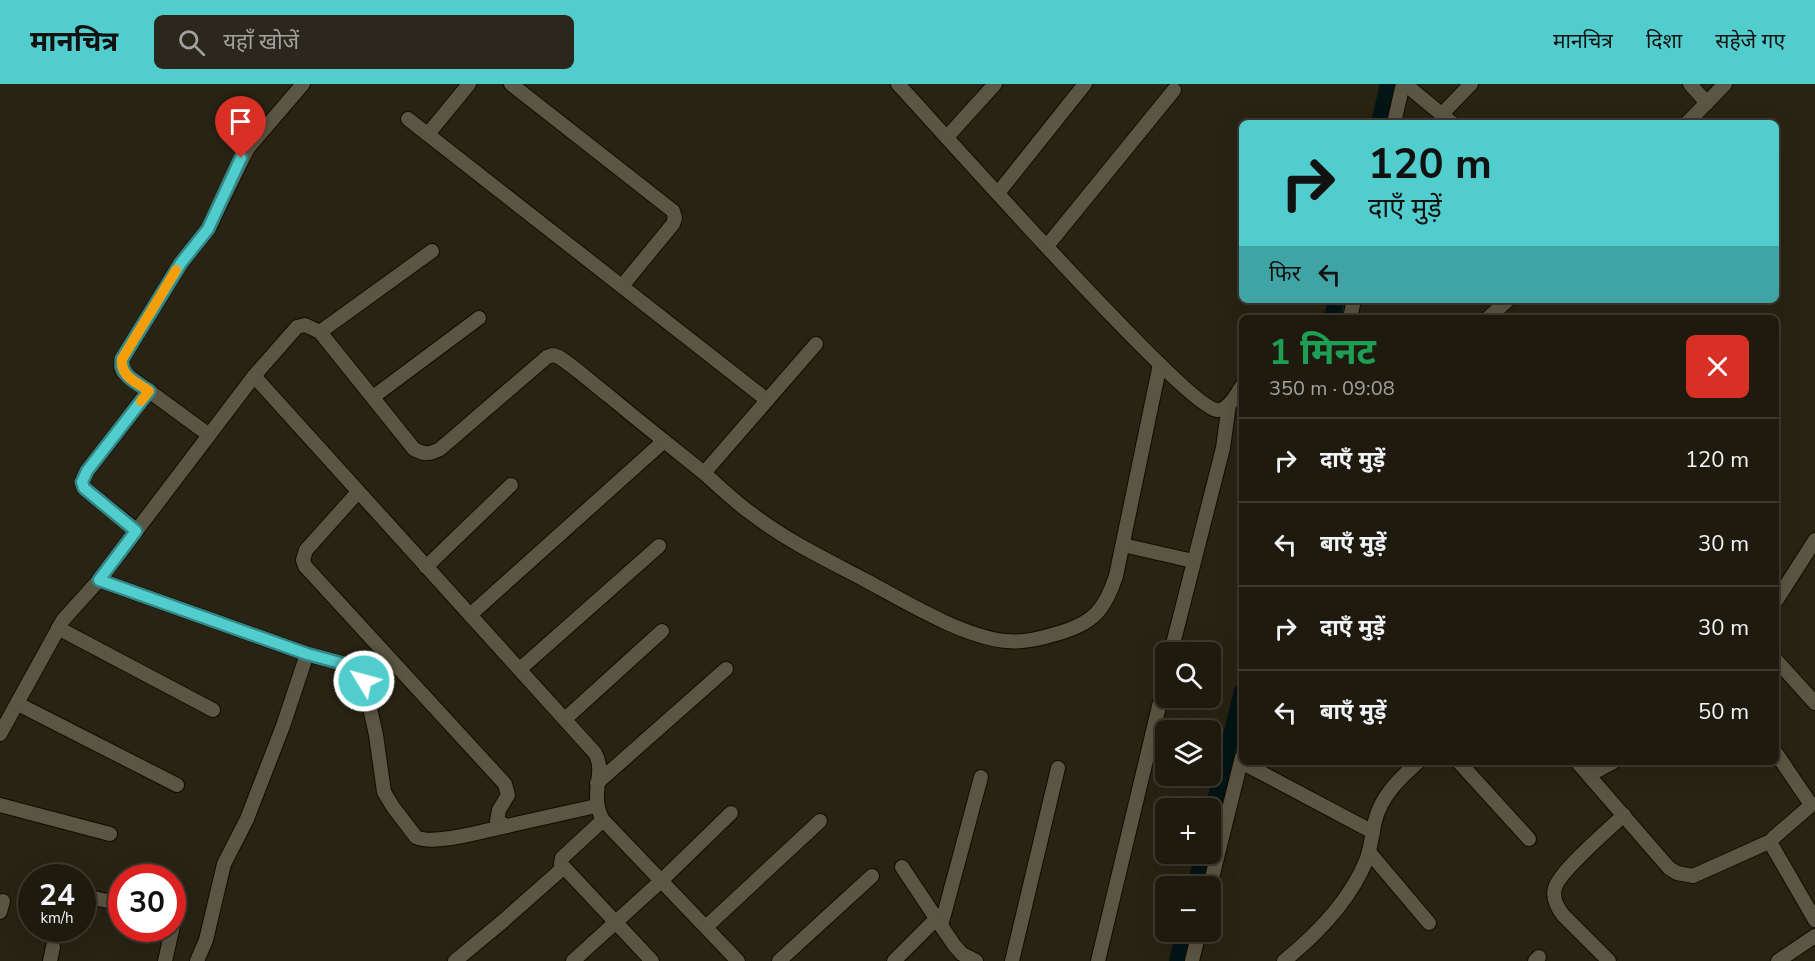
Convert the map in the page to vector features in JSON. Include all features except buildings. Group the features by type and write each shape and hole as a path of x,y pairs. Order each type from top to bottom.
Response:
{"street":[{"path":"209,435 123,372 121,367 124,354 181,263 208,229 245,153 303,84"},
{"path":"428,134 469,84"},
{"path":"511,84 673,211 674,224 622,286"},
{"path":"898,84 1047,246 1160,364 1201,402 1219,411 1225,409 1239,390"},
{"path":"947,136 995,84"},
{"path":"998,193 1085,84"},
{"path":"1395,120 1404,84 1447,119 1471,84"},
{"path":"1690,84 1707,103"},
{"path":"1690,120 1725,84"},
{"path":"1047,246 1174,90"},
{"path":"408,119 767,400"},
{"path":"320,332 432,252"},
{"path":"1491,315 1505,303"},
{"path":"373,397 479,318"},
{"path":"0,734 58,628 99,580 254,376 297,327 305,325 320,332 414,449 423,454 441,449 547,357 553,355 566,362 750,513 795,543 944,621 986,637 1021,642 1075,628 1090,620 1109,598 1116,576 1160,364"},
{"path":"704,473 816,344"},
{"path":"254,376 566,719 599,759 596,806 603,820 738,961"},
{"path":"136,531 84,488 82,482 87,471 149,391"},
{"path":"1173,642 1223,448 1229,404"},
{"path":"470,615 664,441"},
{"path":"426,567 511,485"},
{"path":"358,492 306,550 303,560 305,566 505,784 508,795 499,810 497,821 507,826"},
{"path":"1779,596 1815,540"},
{"path":"1122,545 1193,561"},
{"path":"520,669 659,546"},
{"path":"99,580 307,654 348,665 361,675 376,735 384,792 416,837 422,840 435,840 507,826 596,806"},
{"path":"58,628 213,710"},
{"path":"566,719 662,631"},
{"path":"213,961 199,958 206,940 224,864 247,819 283,726 307,654"},
{"path":"1779,663 1815,703"},
{"path":"597,783 726,669"},
{"path":"18,704 177,785"},
{"path":"1098,961 1159,708"},
{"path":"1580,765 1669,868 1686,876 1700,873 1771,841 1809,807 1810,803 1779,757"},
{"path":"1212,876 1240,765"},
{"path":"1250,765 1373,832"},
{"path":"1284,961 1306,942 1344,898 1360,873 1369,852 1375,819 1384,798 1399,779 1415,765"},
{"path":"1462,765 1529,839"},
{"path":"1589,775 1607,765"},
{"path":"1012,961 1058,768"},
{"path":"894,961 939,922 981,777"},
{"path":"0,805 110,834"},
{"path":"573,961 731,813"},
{"path":"1609,961 1563,915 1558,908 1554,893 1559,879 1624,815"},
{"path":"603,820 562,858 561,864 652,961"},
{"path":"706,927 820,820"},
{"path":"1771,841 1772,848 1815,920"},
{"path":"1369,852 1429,923"},
{"path":"902,867 962,954 976,961"},
{"path":"455,961 563,868"},
{"path":"779,961 872,876"},
{"path":"1778,961 1815,936"},
{"path":"165,961 169,942"},
{"path":"1191,961 1196,942"},
{"path":"50,961 53,947"}],"waterway":[{"path":"1380,120 1388,84"},
{"path":"1333,315 1335,303"},
{"path":"1216,798 1239,703"},
{"path":"1198,876 1200,864"},
{"path":"1177,961 1182,942"}],"slow traffic":[{"path":"141,401 149,391 123,372 122,359 176,270"}],"route":[{"path":"241,158 208,229 181,263 122,359 123,372 149,391 83,476 82,482 84,488 136,531 99,580 307,654 348,665 361,675 364,681"}]}
